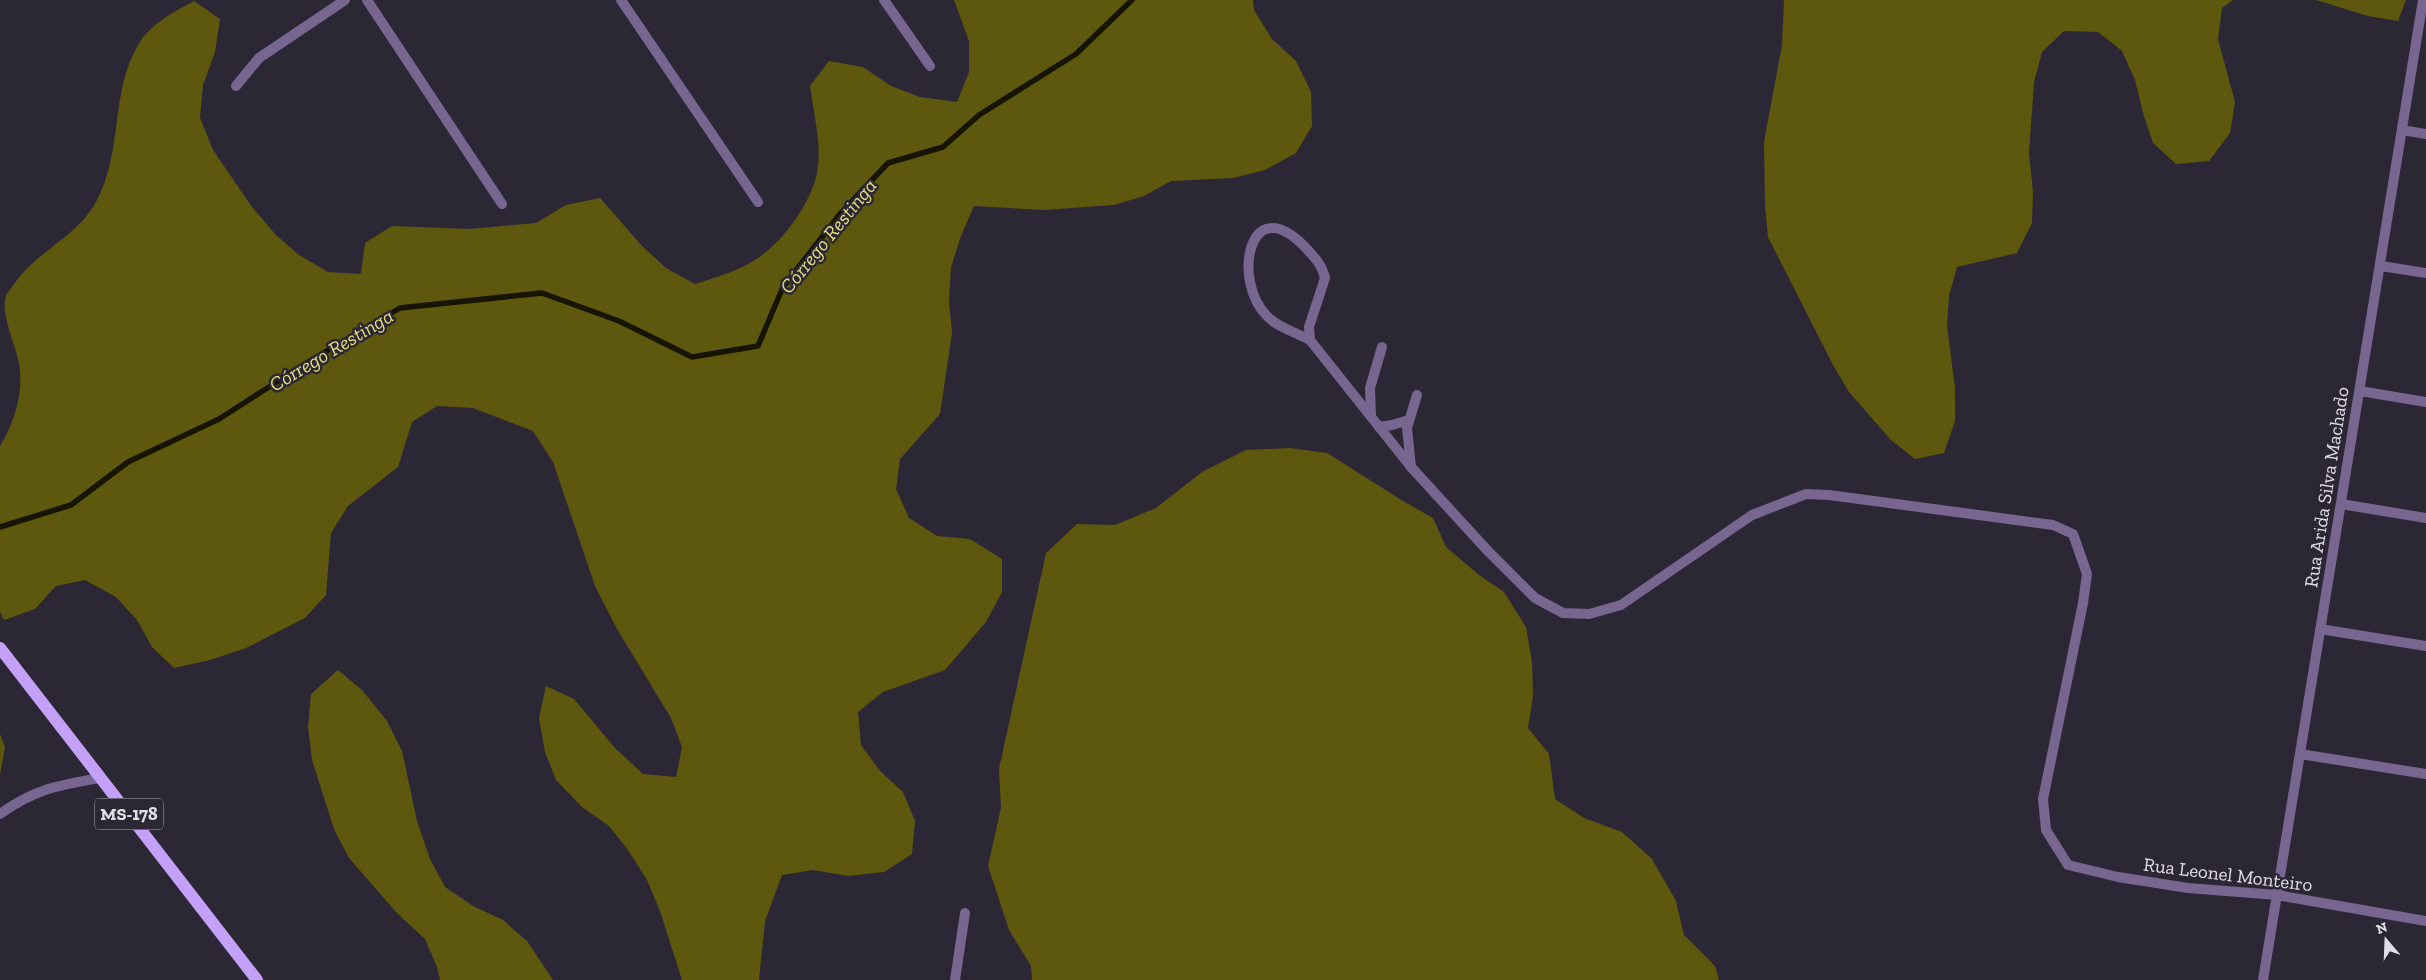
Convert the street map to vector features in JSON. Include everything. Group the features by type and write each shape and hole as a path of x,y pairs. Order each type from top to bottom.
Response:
{"main road":[{"name":"MS-178","path":"0,648 257,980"}],"street":[{"path":"236,86 259,58 345,0"},
{"path":"367,0 502,204"},
{"path":"621,0 758,202"},
{"path":"884,0 930,66"},
{"name":"Rua Arida Silva Machado","path":"2262,980 2423,0"},
{"path":"2402,130 2426,134"},
{"path":"1310,340 1309,327 1325,278 1323,270 1319,262 1294,236 1274,227 1260,231 1251,243 1248,274 1255,302 1268,318 1310,340 1411,467"},
{"path":"2380,266 2426,273"},
{"path":"1371,416 1370,388 1382,347"},
{"path":"2360,391 2426,402"},
{"path":"1411,467 1407,428 1417,396"},
{"path":"1379,427 1392,426 1409,420"},
{"name":"Rua Leonel Monteiro","path":"1411,467 1487,550 1535,598 1563,613 1589,614 1621,605 1752,515 1806,494 1829,495 2053,525 2074,534 2087,574 2083,603 2043,799 2046,830 2068,865 2118,877 2188,888 2276,895 2426,921"},
{"path":"2341,504 2426,518"},
{"path":"2320,629 2426,646"},
{"path":"2300,754 2426,774"},
{"path":"0,814 18,802 53,786 100,778"},
{"path":"955,980 965,913"}],"shaded area":[{"path":"954,0 1253,0 1254,10 1272,39 1296,61 1311,92 1312,126 1296,153 1265,170 1233,178 1171,181 1144,196 1114,205 1044,210 974,206 961,236 951,267 949,302 952,333 940,414 900,459 896,489 909,518 937,536 970,539 1002,559 1002,592 986,622 945,670 883,692 858,712 861,745 880,771 903,792 915,821 912,854 884,872 848,876 813,870 782,875 765,921 759,980 682,980 660,911 647,880 628,850 609,826 582,807 556,780 545,752 539,718 546,686 574,699 615,748 643,774 676,777 682,747 671,718 617,629 595,586 553,462 533,431 473,408 437,406 412,422 398,467 348,506 331,533 326,595 305,618 246,648 210,660 174,668 152,647 137,620 116,597 85,580 56,586 35,609 4,620 0,612 0,446 14,417 20,384 19,363 5,311 6,296 23,272 68,235 88,214 96,202 110,164 123,83 129,64 143,38 171,14 194,1 220,19 215,52 203,85 200,118 213,150 252,207 276,235 299,255 328,272 361,274 365,243 392,226 469,229 536,223 566,205 600,198 642,246 666,268 695,284 736,270 758,258 784,234 806,203 815,181 819,158 810,86 829,61 863,67 891,86 920,97 957,102 969,72 969,41"},
{"path":"1784,0 2233,0 2222,8 2218,39 2235,102 2230,133 2209,161 2176,164 2153,143 2135,80 2122,51 2098,32 2064,31 2042,52 2034,82 2029,153 2033,192 2032,223 2017,253 1957,267 1949,296 1947,326 1955,388 1955,421 1944,453 1915,459 1891,440 1849,392 1833,365 1768,237 1765,207 1764,142 1782,45"},
{"path":"2316,0 2406,0 2398,21 2368,16"},
{"path":"1290,448 1327,453 1433,518 1446,547 1479,575 1504,592 1526,627 1532,662 1533,696 1528,728 1549,754 1555,799 1584,818 1622,832 1652,859 1676,901 1684,935 1715,966 1719,980 1032,980 1031,966 1009,930 988,866 1001,808 999,769 1046,553 1077,524 1115,525 1156,508 1202,472 1246,450"},
{"path":"338,670 362,690 387,721 402,751 417,821 430,859 445,887 473,906 503,920 527,941 553,980 440,980 437,967 425,939 397,913 349,858 334,829 312,760 308,727 311,694"},
{"path":"0,734 5,747 0,775"}],"waterway":[{"name":"Córrego Restinga","path":"0,527 71,505 128,462 219,419 308,362 400,308 542,293 619,321 692,357 758,346 783,287 840,214 888,163 943,147 979,115 1076,54 1132,0"}]}
